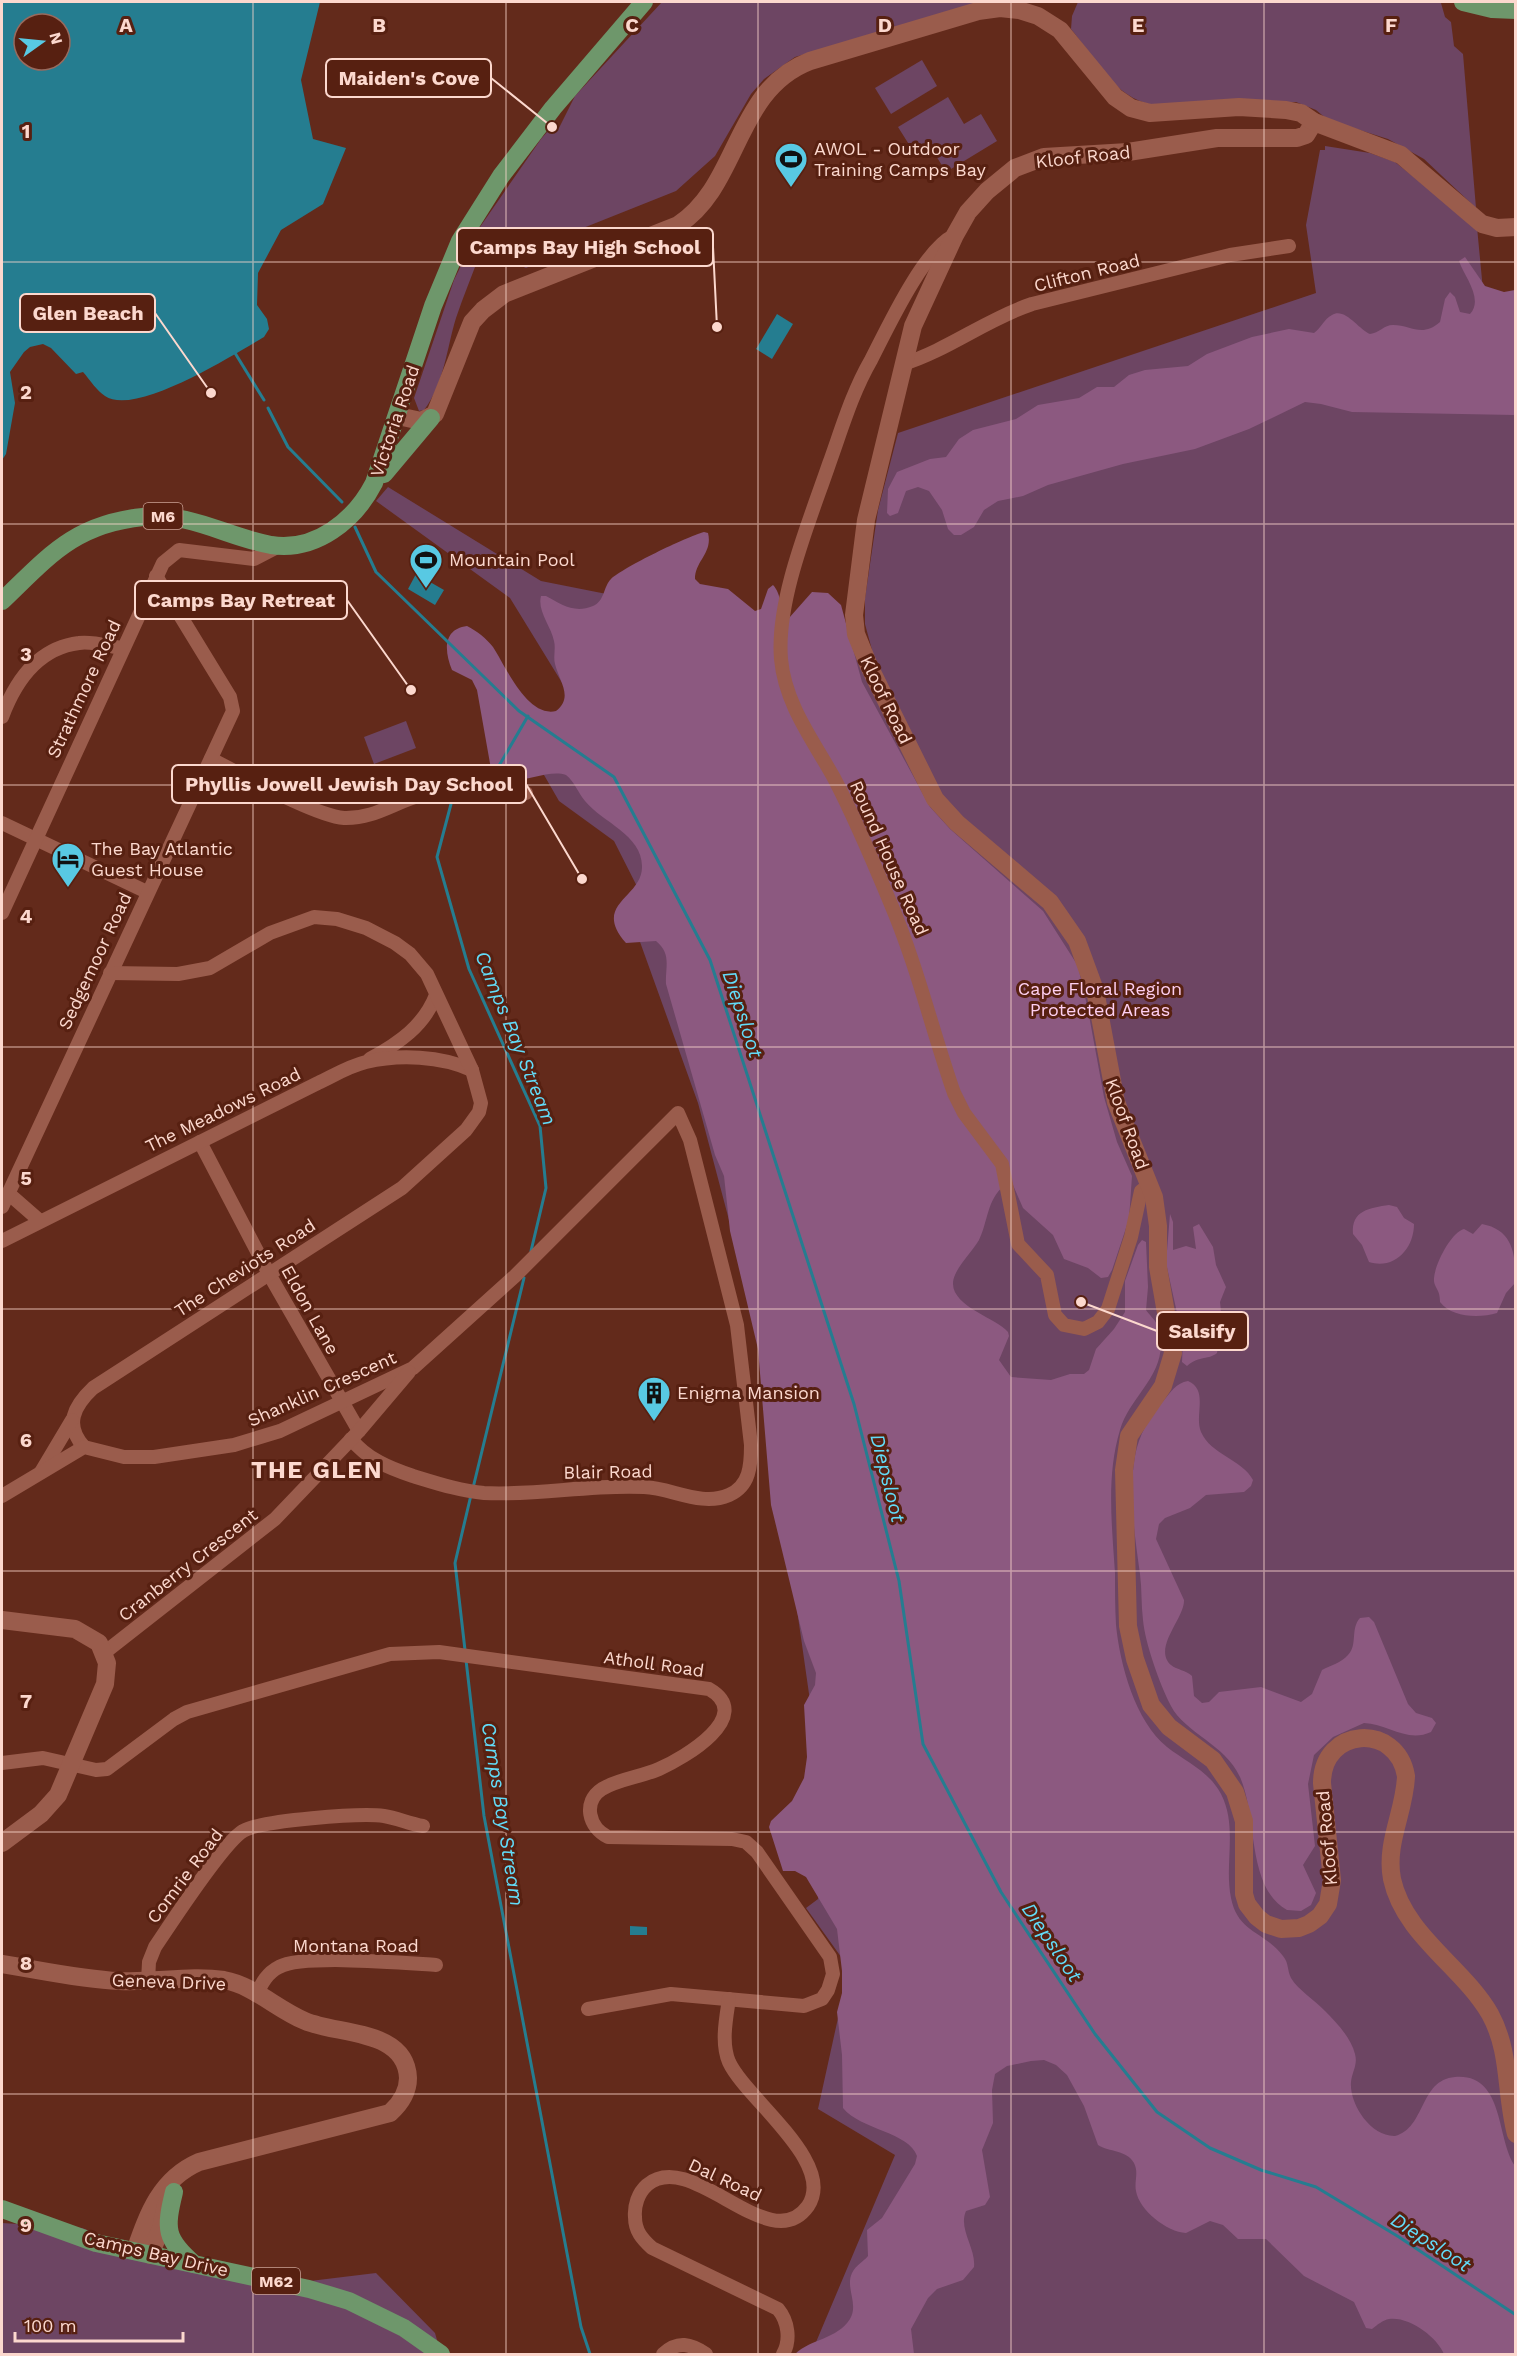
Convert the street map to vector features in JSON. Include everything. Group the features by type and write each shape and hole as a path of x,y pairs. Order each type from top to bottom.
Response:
{"main road":[{"name":"Victoria Road","path":"2,601 62,544 93,528 123,520 171,516 193,520 279,546 307,542 333,531 349,519 366,498 398,416 447,269 480,208 501,176 572,83 644,2"},
{"path":"1463,2 1492,9 1515,10"},
{"path":"366,498 407,444 438,409 464,337 483,310 512,289 678,225 691,217 712,189 764,93 788,73 810,62 978,11 1012,9 1038,16 1060,30 1115,97 1135,110 1155,113 1226,107 1276,109 1301,113 1314,122 1401,155 1482,224 1497,228 1515,227"},
{"name":"Kloof Road","path":"1314,122 1306,135 1297,138 1217,138 1128,152 1035,159 1015,168 991,187 972,208 955,235 917,316 903,364 860,553 854,615 859,644 935,799 952,819 1050,902 1077,942 1097,996 1112,1090 1149,1185 1157,1213 1158,1267 1173,1353 1167,1378 1129,1436 1124,1460 1128,1626 1135,1659 1151,1705 1169,1727 1213,1760 1231,1784 1244,1821 1245,1898 1257,1917 1275,1928 1294,1929 1309,1924 1323,1913 1331,1896 1332,1880 1322,1783 1323,1768 1327,1758 1344,1743 1360,1737 1378,1740 1394,1751 1401,1761 1406,1776 1391,1848 1391,1866 1396,1891 1408,1916 1477,1995 1496,2025 1506,2063 1515,2134"},
{"path":"398,416 416,421 431,418"},
{"path":"2,1620 75,1629 99,1642 107,1663 105,1684 58,1795 51,1805 2,1843"},
{"name":"Geneva Drive","path":"2,1964 103,1980 222,1980 308,2023 389,2045 404,2060 408,2084 399,2105 380,2118 194,2164 166,2186 150,2210 142,2253"},
{"name":"Geneva Drive","path":"142,2253 160,2228 165,2206 184,2179 217,2159"},
{"path":"174,2192 168,2223 170,2237 176,2248 196,2266"},
{"name":"Camps Bay Drive","path":"2,2209 96,2243 309,2289 348,2301 404,2328 441,2355"}],"street":[{"name":"Round House Road","path":"955,235 934,252 909,289 850,404 814,506 787,598 780,641 786,688 793,707 847,804 890,901 911,953 954,1094 964,1113 1002,1164 1016,1238 1023,1252 1047,1275 1055,1315 1064,1325 1078,1329 1091,1326 1108,1309 1131,1237 1141,1191 1149,1185"},
{"name":"Clifton Road","path":"903,364 937,350 1001,316 1032,304 1230,255 1289,246"},
{"name":"Strathmore Road","path":"2,913 163,563 179,550 254,559 279,546"},
{"name":"Sedgemoor Road","path":"2,1207 147,892 231,718 233,705 156,576"},
{"path":"2,717 18,681 50,653 82,643 122,648"},
{"path":"211,759 313,808 345,818 380,813 416,797 439,792 526,793"},
{"path":"2,823 147,892"},
{"name":"The Cheviots Road","path":"41,1472 72,1420 75,1408 93,1388 402,1188 466,1130 479,1112 481,1103 472,1071 421,965 395,943 366,928 325,917 285,926 226,960 201,970 178,974 110,974"},
{"path":"366,1062 409,1034 426,1016 436,995"},
{"name":"The Meadows Road","path":"2,1241 366,1062 427,1058 452,1063 472,1071"},
{"name":"Shanklin Crescent","path":"84,1447 124,1457 162,1457 205,1452 262,1438 342,1403 413,1368 529,1263 678,1113"},
{"name":"Blair Road","path":"355,1435 372,1459 401,1472 460,1489 481,1492 646,1487 709,1500 728,1496 745,1484 752,1462 737,1325 690,1140 678,1113"},
{"name":"Eldon Lane","path":"200,1142 269,1274 342,1403 355,1435"},
{"path":"8,1193 40,1221"},
{"name":"Cranberry Crescent","path":"104,1653 274,1519 355,1435 413,1368"},
{"path":"2,1496 84,1447 74,1432 72,1420"},
{"name":"Atholl Road","path":"2,1763 43,1758 96,1770 107,1769 180,1715 378,1657 419,1652 702,1687 719,1697 724,1710 719,1729 661,1768 602,1790 592,1800 590,1814 594,1826 608,1837 732,1839 746,1842 757,1852 830,1957 831,1982 825,1995 811,2005 692,1994 654,1995 588,2009"},
{"name":"Comrie Road","path":"148,1981 149,1962 155,1947 228,1846 243,1831 279,1822 382,1815 423,1826"},
{"name":"Montana Road","path":"256,1995 271,1972 283,1965 295,1962 436,1965"},
{"name":"Dal Road","path":"729,1999 725,2034 729,2061 805,2159 814,2182 812,2198 802,2212 795,2217 786,2220 768,2220 682,2178 666,2175 646,2186 635,2208 635,2221 642,2238 652,2248 778,2309 787,2326 788,2337 783,2355"},
{"path":"663,2355 670,2348 680,2344 697,2349 706,2355"}],"green space":[{"path":"662,2 983,2 795,57 764,79 751,94 715,156 676,191 538,246 540,262 526,268 482,248 456,318 436,389 424,410 419,411 414,398 454,280 480,227 541,139 548,131 553,132 559,128 575,96"},
{"path":"1078,2 1441,3 1445,17 1451,22 1454,46 1463,54 1476,208 1424,159 1388,139 1328,120 1316,110 1296,102 1153,105 1139,101 1127,94 1106,75 1071,29 1072,16"},
{"path":"922,60 937,86 891,114 875,88"},
{"path":"948,97 964,124 981,114 997,141 946,172 930,146 915,154 898,127"},
{"name":"Cape Floral Region Protected Areas","path":"1325,146 1370,153 1395,162 1477,227 1483,290 1516,295 1515,2354 811,2354 895,2155 818,2109 849,1968 806,1908 818,1899 822,1785 756,1322 698,1103 635,928 652,916 614,841 559,801 525,742 580,712 510,598 376,501 388,487 541,581 763,625 872,650 865,624 865,598 878,510 898,433 1316,293 1306,225 1320,150 1325,150"},
{"path":"406,721 416,748 374,764 364,737"},
{"path":"2,2223 82,2228 204,2275 277,2285 376,2273 435,2333 441,2354 2,2354"}],"shaded area":[{"path":"1465,257 1485,286 1504,292 1515,290 1515,415 1352,412 1305,402 1249,429 1195,449 1123,464 1048,485 1023,496 998,501 984,510 974,527 961,535 954,535 948,529 942,510 929,491 918,487 906,491 898,513 890,516 887,513 888,489 897,472 930,459 946,457 959,439 973,430 1016,419 1038,405 1079,398 1097,387 1114,387 1129,375 1145,370 1188,366 1207,354 1252,337 1289,329 1314,333 1329,317 1337,313 1347,316 1370,334 1393,325 1416,330 1428,329 1440,322 1445,299 1450,292 1455,297 1460,312 1470,314 1474,308 1474,295 1459,261"},
{"path":"704,532 708,533 709,540 696,573 695,579 700,584 728,589 755,611 761,609 768,589 773,585 789,618 812,592 828,593 841,605 862,682 930,807 950,829 1043,911 1078,966 1104,1097 1117,1142 1132,1176 1129,1219 1112,1270 1108,1277 1101,1278 1088,1268 1064,1259 1053,1235 1023,1208 1013,1185 1004,1186 994,1197 979,1240 957,1271 953,1285 956,1294 963,1302 1008,1332 1009,1336 999,1360 1011,1377 1051,1380 1070,1374 1084,1374 1089,1370 1096,1349 1114,1329 1125,1312 1125,1281 1138,1245 1142,1240 1146,1242 1148,1287 1146,1310 1157,1325 1161,1341 1160,1355 1149,1381 1132,1405 1120,1430 1111,1483 1116,1625 1125,1674 1138,1708 1156,1736 1167,1747 1204,1773 1221,1794 1229,1819 1229,1885 1234,1910 1246,1925 1276,1948 1286,1961 1294,1982 1330,2016 1347,2037 1356,2058 1351,2091 1363,2118 1378,2131 1395,2136 1412,2124 1435,2086 1443,2080 1455,2077 1471,2079 1483,2085 1491,2096 1515,2166 1515,2354 1444,2354 1435,2341 1421,2329 1397,2319 1385,2320 1372,2329 1366,2328 1354,2302 1304,2276 1266,2239 1238,2239 1223,2225 1210,2221 1186,2233 1171,2229 1155,2219 1138,2198 1136,2170 1131,2159 1122,2153 1098,2145 1084,2106 1067,2075 1056,2065 1044,2060 1007,2066 995,2074 992,2090 993,2123 982,2150 990,2197 985,2205 966,2211 964,2218 974,2267 963,2280 937,2289 928,2298 911,2329 914,2354 795,2354 838,2331 850,2319 853,2308 850,2279 855,2268 868,2256 867,2230 882,2218 915,2164 917,2156 905,2141 861,2121 843,2108 842,2055 837,2012 842,1993 842,1971 837,1929 806,1877 795,1871 783,1871 769,1827 771,1821 792,1801 804,1778 807,1757 804,1705 815,1685 816,1673 804,1641 771,1505 758,1349 730,1231 724,1176 715,1155 666,984 667,961 664,951 656,941 626,943 617,930 614,919 616,909 640,877 642,866 640,855 628,837 592,809 566,775 547,774 515,780 506,780 497,776 491,769 477,690 472,680 452,670 447,649 453,631 467,626 471,628 493,647 526,699 545,711 556,711 561,706 565,694 555,664 554,641 541,607 541,596 574,608 593,606 600,601 608,582 628,567"},
{"path":"1389,1205 1397,1207 1404,1218 1414,1224 1410,1242 1401,1255 1394,1260 1378,1264 1369,1262 1362,1245 1353,1234 1355,1220 1369,1209"},
{"path":"1170,1214 1173,1222 1173,1250 1186,1246 1196,1249 1193,1227 1199,1224 1213,1247 1216,1265 1226,1287 1220,1302 1222,1322 1217,1353 1196,1360 1187,1366 1182,1362 1183,1340 1166,1263"},
{"path":"1482,1224 1493,1227 1507,1238 1515,1263 1515,1283 1506,1293 1497,1313 1483,1316 1459,1314 1440,1302 1434,1281 1436,1267 1454,1236 1464,1229 1473,1234"},
{"path":"1188,1381 1198,1391 1199,1426 1206,1440 1219,1452 1242,1467 1253,1480 1251,1486 1244,1492 1206,1495 1190,1508 1165,1518 1159,1524 1156,1539 1184,1600 1165,1650 1166,1658 1171,1665 1192,1676 1194,1696 1202,1703 1209,1702 1219,1692 1261,1687 1301,1702 1312,1694 1322,1670 1348,1655 1353,1647 1357,1622 1360,1618 1369,1617 1374,1622 1408,1704 1416,1713 1432,1718 1436,1723 1431,1732 1414,1735 1364,1723 1333,1737 1314,1755 1308,1784 1315,1846 1303,1865 1316,1893 1311,1905 1301,1911 1287,1910 1274,1899 1265,1885 1255,1850 1246,1793 1240,1777 1225,1756 1186,1724 1171,1706 1162,1687 1144,1629 1132,1500 1135,1456 1145,1426 1154,1413 1174,1388"}],"water":[{"path":"2,2 320,2 301,80 313,139 346,148 323,204 281,230 258,273 257,305 267,319 269,329 264,337 185,381 139,398 120,400 102,394 83,372 76,374 51,348 43,344 30,347 10,372 15,403 6,454 2,460"},
{"path":"777,314 793,324 772,359 756,349"},
{"name":"Mountain Pool","path":"416,574 444,590 435,605 408,589"},
{"path":"630,1926 647,1927 647,1935 630,1935"}],"waterway":[{"name":"Diepsloot","path":"235,353 264,400"},
{"name":"Diepsloot","path":"268,408 288,447 342,502"},
{"name":"Diepsloot","path":"355,527 376,572 519,711 614,777 710,960 854,1404 899,1581 923,1744 1001,1892 1095,2034 1157,2112 1210,2148 1261,2170 1316,2187 1399,2237 1516,2315"},
{"name":"Camps Bay Stream","path":"490,775 500,764 528,716"},
{"name":"Camps Bay Stream","path":"451,804 437,857 469,969 540,1126 546,1188 531,1251"},
{"name":"Camps Bay Stream","path":"473,1488 524,1278"},
{"name":"Camps Bay Stream","path":"465,1650 455,1563 471,1495"},
{"name":"Camps Bay Stream","path":"466,1660 484,1816 581,2327 590,2354"}],"place":[{"name":"Maiden's Cove","path":"552,127"},
{"name":"AWOL - Outdoor Training Camps Bay","path":"791,188"},
{"name":"Camps Bay High School","path":"717,327"},
{"name":"Glen Beach","path":"211,393"},
{"name":"Mountain Pool","path":"426,589"},
{"name":"Camps Bay Retreat","path":"411,690"},
{"name":"Phyllis Jowell Jewish Day School","path":"582,879"},
{"name":"The Bay Atlantic Guest House","path":"68,888"},
{"name":"Salsify","path":"1081,1302"},
{"name":"Enigma Mansion","path":"654,1422"}],"district":[{"name":"THE GLEN","path":"317,1470"}]}
